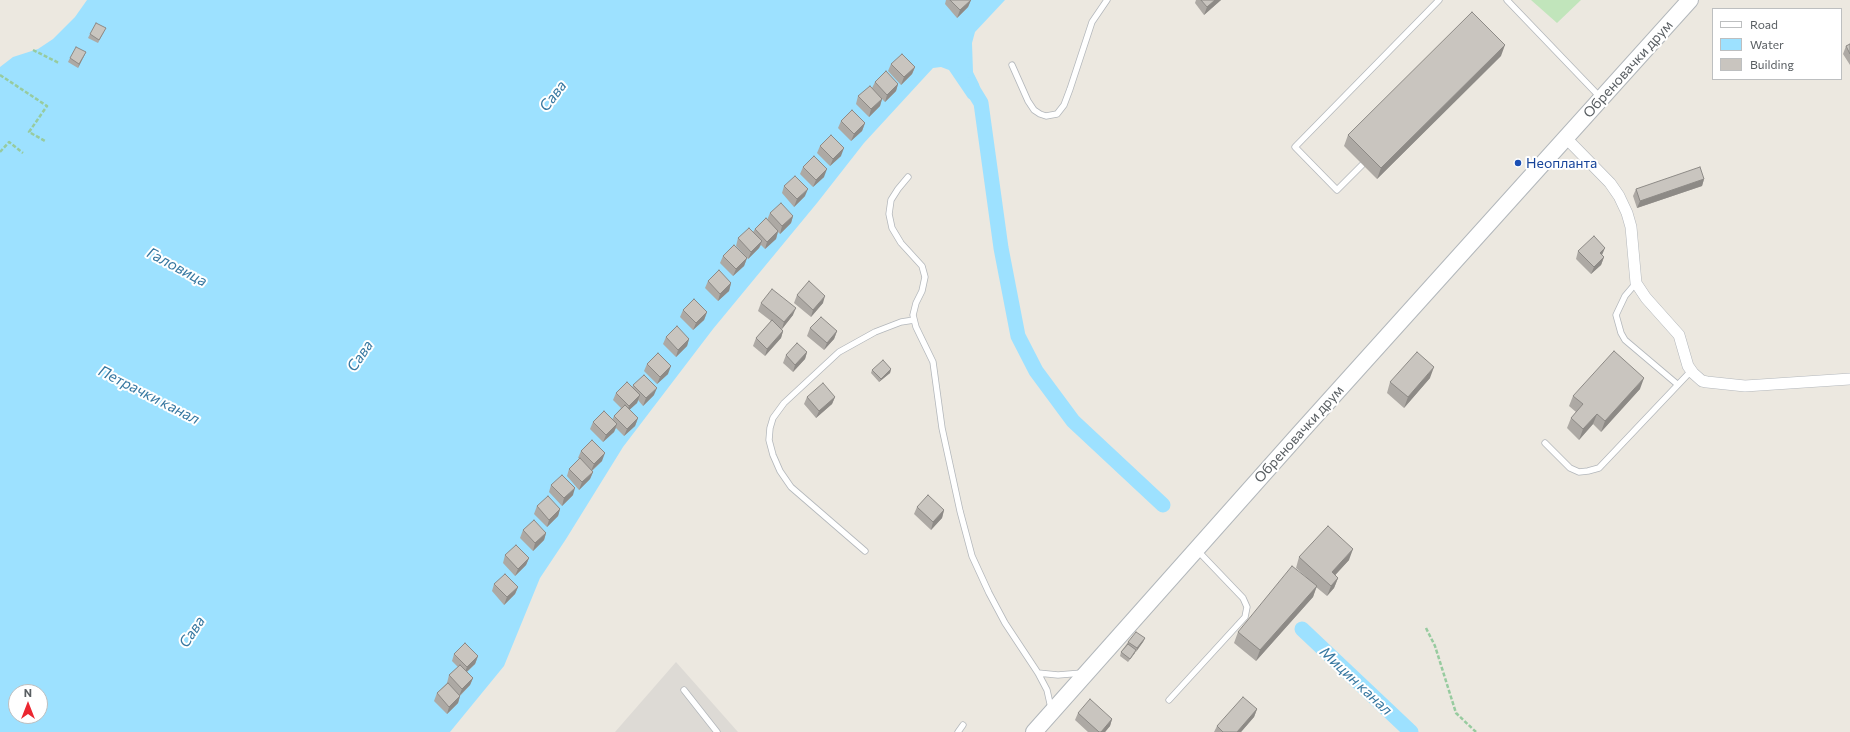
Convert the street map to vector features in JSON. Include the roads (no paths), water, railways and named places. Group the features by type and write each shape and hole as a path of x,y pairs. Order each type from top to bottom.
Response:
{"street":[{"name":"Обреновачки друм","path":"1034,732 1196,549 1690,0"},
{"path":"1566,138 1610,183 1627,213 1636,283 1646,298 1679,335 1691,371 1702,381 1715,384 1745,386 1850,379"}],"lane":[{"path":"1012,65 1028,101 1034,110 1046,116 1057,114 1064,104 1070,89 1092,22 1107,0"},
{"path":"1362,165 1338,190 1295,148 1439,0"},
{"path":"1507,0 1602,99"},
{"path":"908,177 891,200 889,214 892,228 901,243 922,266 925,277 922,291 916,303 913,315 933,362 942,428 960,511 972,556 1005,623 1038,672 1047,690 1052,712"},
{"path":"1636,283 1625,296 1616,315 1621,333 1625,340 1677,384"},
{"path":"864,550 791,487 780,471 773,455 769,440 770,428 773,418 784,403 839,352 874,332 901,322 914,320"},
{"path":"1545,442 1570,468 1579,472 1588,472 1599,468 1677,384 1691,371"},
{"path":"1169,700 1246,617 1247,606 1243,598 1196,549"},
{"path":"1038,672 1058,675 1087,672"},
{"path":"684,690 717,732"},
{"path":"958,732 964,725"}],"water":[{"path":"87,0 1005,0 975,32 972,43 973,72 979,84 982,97 981,103 977,104 968,98 949,70 941,67 933,68 864,143 817,203 713,329 623,447 540,578 504,666 450,732 0,732 0,67 13,57 38,49 53,39 75,17"}],"waterway":[{"path":"970,85 981,103 1001,248 1018,336 1036,371 1073,421 1163,505"},
{"name":"Мицин канал","path":"1302,629 1411,732"}],"place":[{"name":"Неопланта","path":"1518,163"}],"water label":[{"name":"Сава","path":"553,96"},
{"name":"Галовица","path":"177,267"},
{"name":"Сава","path":"360,356"},
{"name":"Петрачки канал","path":"149,395"},
{"name":"Сава","path":"192,632"}]}
